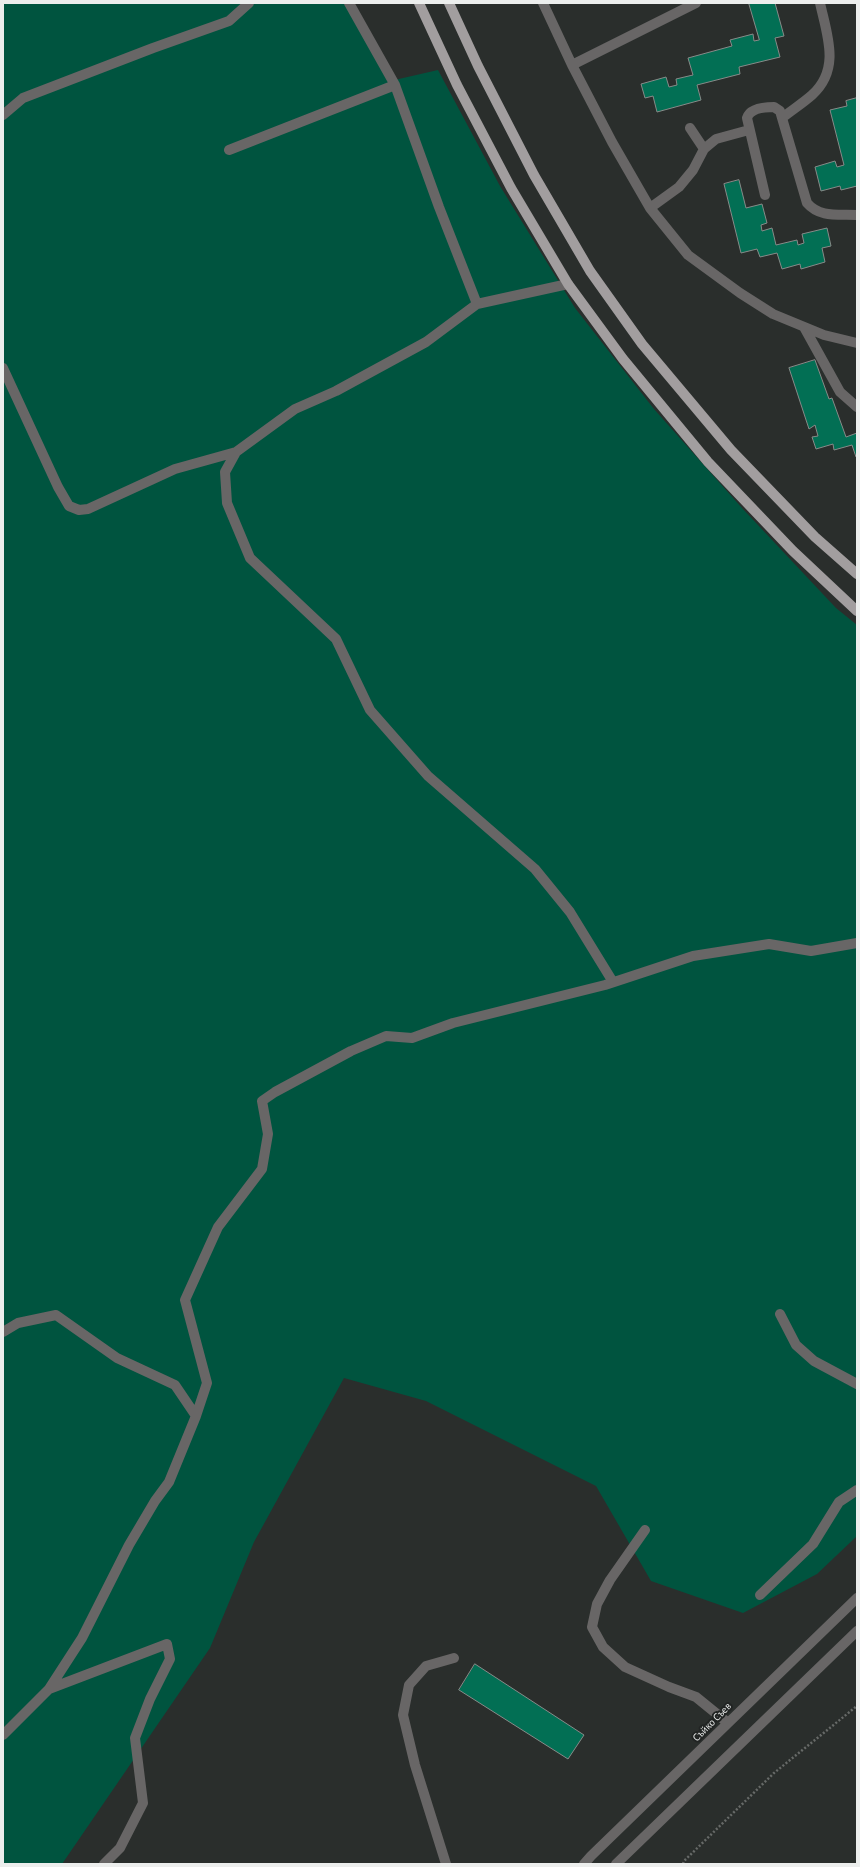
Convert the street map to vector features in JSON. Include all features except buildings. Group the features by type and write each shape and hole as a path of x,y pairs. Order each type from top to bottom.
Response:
{"main road":[{"path":"419,3 458,86 511,188 568,284 623,359 708,462 793,551 857,610"},
{"path":"449,3 478,66 534,175 590,271 642,344 731,450 815,537 857,574"}],"street":[{"path":"3,115 23,98 230,20 249,3"},
{"path":"349,3 395,85 439,207 477,304"},
{"path":"543,3 572,65 612,142 650,208 688,256 746,298 773,314 824,335 857,344"},
{"path":"572,65 696,3"},
{"path":"782,118 812,95 822,83 828,70 831,54 820,3"},
{"path":"229,150 395,85"},
{"path":"765,195 747,118 748,113 752,111 774,107 780,112 807,203 814,211 826,214 857,215"},
{"path":"690,128 704,149"},
{"path":"650,208 679,187 694,170 704,149 716,139 749,130"},
{"path":"3,368 58,488 69,506 79,510 88,509 175,469 236,452 295,408 336,391 426,342 477,304 568,284"},
{"path":"804,326 840,392 857,407"},
{"path":"236,452 225,472 228,503 250,558 336,639 370,710 428,776 535,869 570,912 613,982"},
{"path":"3,1735 49,1689 82,1638 129,1545 155,1501 169,1482 196,1416 207,1383 185,1300 218,1227 262,1169 268,1134 262,1101 275,1092 351,1051 386,1036 412,1038 453,1024 613,982 693,956 769,944 811,951 857,943"},
{"path":"780,1314 796,1345 814,1361 838,1372 857,1384"},
{"path":"3,1332 18,1322 56,1315 117,1358 175,1385 196,1416"},
{"path":"760,1595 813,1544 839,1502 857,1490"},
{"path":"645,1530 607,1586 598,1604 592,1628 603,1647 625,1667 669,1687 696,1697 728,1723"},
{"name":"Съйко Съев","path":"584,1864 857,1598"},
{"path":"616,1864 857,1631"},
{"path":"49,1689 167,1644 170,1660 150,1699 135,1738 143,1803 120,1848 104,1864"},
{"path":"446,1864 414,1765 403,1715 409,1685 417,1676 426,1666 454,1658"}],"path":[{"path":"683,1864 684,1861 774,1773 857,1706"}],"green space":[{"path":"3,3 346,3 390,81 438,70 500,186 575,308 654,409 742,508 836,608 857,625 857,1536 817,1574 743,1613 651,1581 596,1486 426,1401 344,1378 254,1542 210,1648 62,1864 3,1864"}]}
